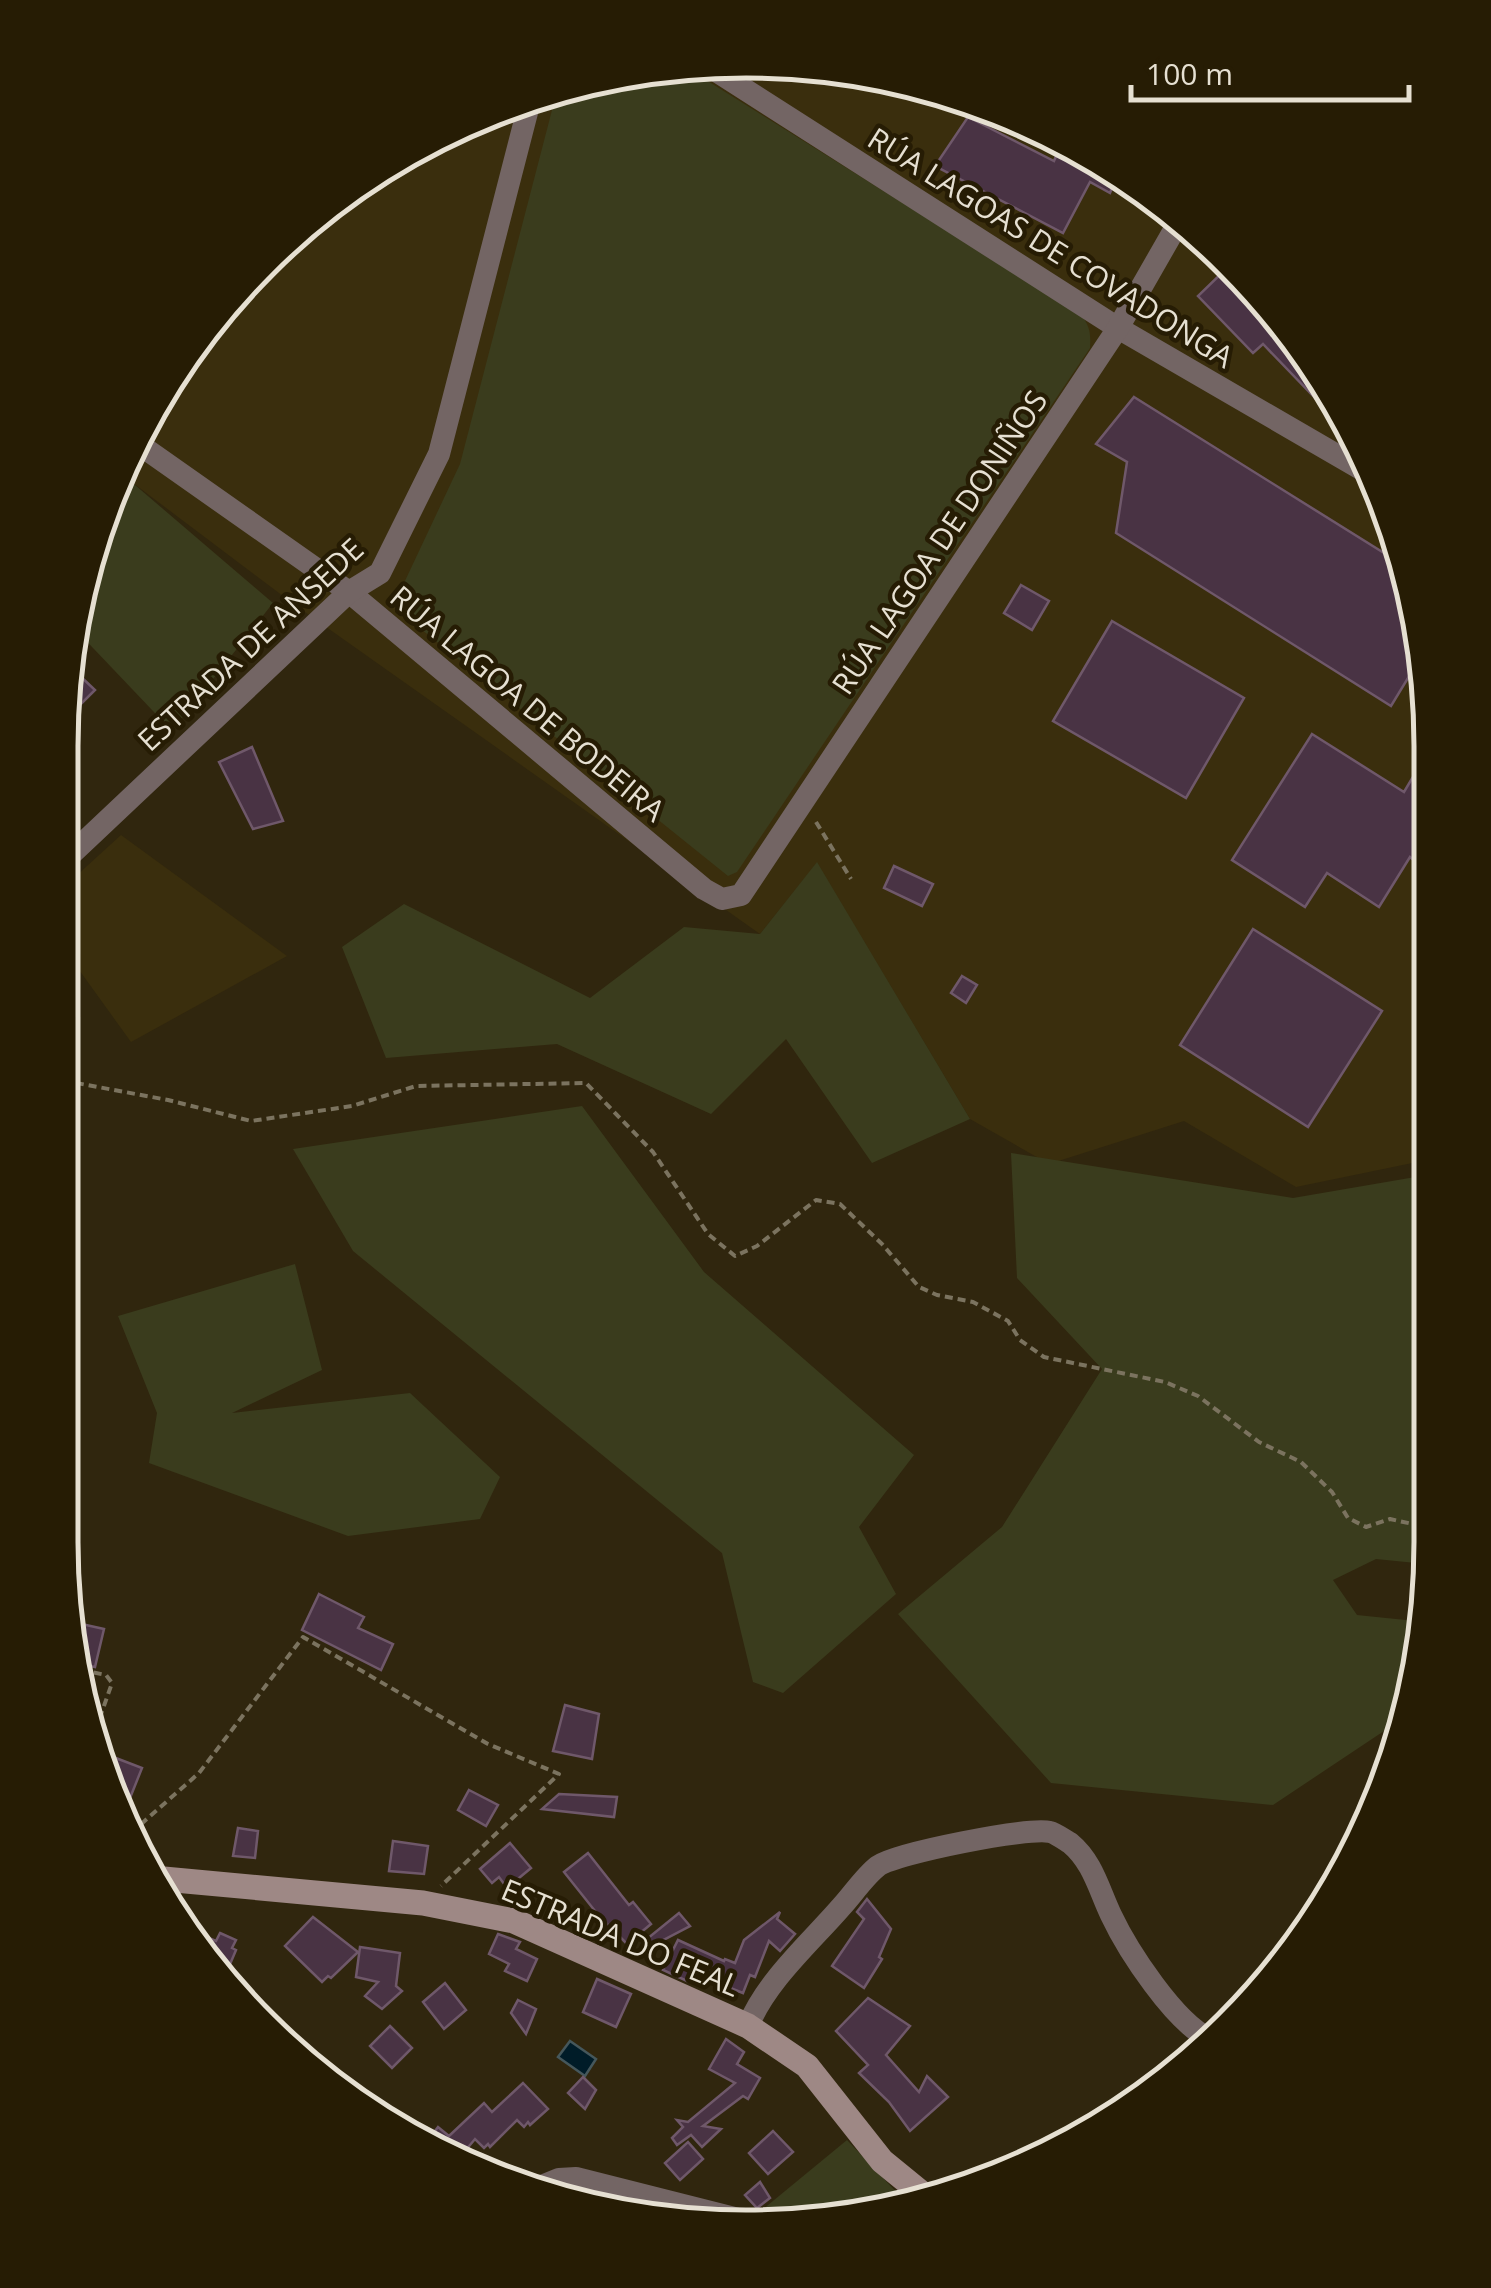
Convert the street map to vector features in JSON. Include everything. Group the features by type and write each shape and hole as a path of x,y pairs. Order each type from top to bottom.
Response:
{"main road":[{"name":"ESTRADA DO FEAL","path":"169,1879 424,1903 514,1920 748,2026 807,2066 882,2161 913,2189"}],"street":[{"name":"RÚA LAGOAS DE COVADONGA","path":"728,78 1118,328 1351,463"},
{"name":"ESTRADA DE ANSEDE","path":"78,847 348,592 380,572 439,454 527,114"},
{"name":"RÚA LAGOA DE DONIÑOS","path":"741,895 1118,328 1172,232"},
{"name":"RÚA LAGOA DE BODEIRA","path":"146,450 348,592 704,889 722,899 741,895"},
{"path":"748,2026 756,2006 878,1866 903,1855 964,1842 1050,1832 1070,1844 1090,1865 1113,1920 1150,1977 1198,2034"},
{"path":"552,2182 576,2178 697,2209"}],"path":[{"path":"803,801 850,879"},
{"path":"78,1083 251,1121 352,1106 416,1086 586,1083 653,1152 708,1234 735,1256 757,1246 816,1200 840,1204 919,1287 972,1302 1008,1321 1020,1340 1044,1357 1164,1382 1198,1396 1259,1442 1301,1462 1332,1492 1348,1518 1366,1528 1390,1519 1414,1524"},
{"path":"140,1825 199,1773 304,1637 488,1744 559,1774 424,1903"},
{"path":"90,1672 106,1676 112,1683 100,1716"}],"shaded area":[{"path":"702,79 789,79 876,90 960,113 1041,146 1117,190 1152,216 1186,243 1248,305 1301,374 1363,490 1401,615 1412,702 1414,1163 1296,1187 1184,1121 1049,1164 970,1119 817,863 760,934 295,605 132,482 190,374 243,305 305,243 374,190 450,146 531,113 615,90"},
{"path":"121,835 287,956 131,1042 78,968 78,874"}],"green space":[{"path":"704,79 1080,314 1088,326 1090,348 737,872 728,876 406,617 401,602 404,583 460,464 553,106 615,90"},
{"path":"132,482 273,603 172,731 86,640 100,573"},
{"path":"817,862 970,1119 872,1163 786,1039 711,1114 557,1044 386,1058 342,947 404,904 590,998 684,927 760,934"},
{"path":"582,1106 704,1272 914,1455 859,1527 896,1594 783,1693 753,1682 722,1553 353,1251 293,1149"},
{"path":"1011,1153 1293,1198 1414,1177 1413,1563 1376,1559 1333,1580 1357,1615 1409,1620 1401,1673 1387,1729 1273,1805 1051,1783 898,1614 1002,1527 1102,1369 1017,1278"},
{"path":"295,1264 322,1370 232,1413 410,1393 500,1477 480,1519 348,1536 149,1463 157,1413 118,1316"},
{"path":"847,2140 897,2193 833,2205 762,2210"}],"water":[{"path":"570,2041 596,2059 585,2076 558,2057"}],"building":[{"path":"968,117 1054,161 1057,154 1112,187 1110,193 1090,182 1063,233 935,166"},
{"path":"1220,275 1275,339 1316,399 1263,344 1253,353 1198,296"},
{"path":"1134,397 1385,554 1401,615 1410,675 1391,706 1116,533 1127,462 1096,444"},
{"path":"1021,585 1049,601 1032,630 1004,613"},
{"path":"1112,621 1244,698 1186,798 1053,721"},
{"path":"81,677 95,690 79,706"},
{"path":"1312,734 1404,792 1414,775 1414,860 1410,857 1379,907 1327,873 1305,907 1232,860"},
{"path":"252,747 283,821 253,829 219,762"},
{"path":"894,866 933,884 922,906 884,888"},
{"path":"1253,929 1382,1011 1308,1127 1180,1045"},
{"path":"962,976 977,985 966,1003 951,993"},
{"path":"319,1594 364,1617 358,1628 393,1644 381,1670 302,1630"},
{"path":"82,1624 104,1629 95,1667 89,1666"},
{"path":"565,1705 599,1714 592,1759 553,1751"},
{"path":"113,1757 142,1768 129,1800"},
{"path":"469,1790 498,1805 486,1826 458,1810"},
{"path":"559,1794 617,1797 614,1817 542,1809"},
{"path":"238,1828 258,1831 255,1858 233,1856"},
{"path":"393,1841 428,1846 424,1874 389,1871"},
{"path":"510,1843 531,1868 507,1888 499,1877 492,1883 480,1869"},
{"path":"588,1853 629,1905 633,1902 651,1924 627,1944 564,1872"},
{"path":"867,1899 891,1929 879,1957 882,1959 864,1988 832,1966 864,1919 857,1912"},
{"path":"780,1912 777,1919 795,1934 780,1951 769,1941 755,1977 750,1975 743,1993 695,1974 687,1981 663,1970 678,1940 735,1963 744,1940"},
{"path":"679,1913 690,1926 646,1949 642,1943"},
{"path":"313,1917 358,1952 322,1982 285,1946"},
{"path":"220,1933 236,1940 229,1966 207,1937 216,1941"},
{"path":"498,1934 520,1942 516,1949 537,1959 527,1981 505,1971 509,1964 489,1954"},
{"path":"360,1947 400,1953 396,1986 402,1991 382,2009 365,1996 378,1982 356,1977"},
{"path":"597,1979 631,1994 616,2027 583,2012"},
{"path":"445,1983 466,2010 444,2029 423,2002"},
{"path":"868,1998 910,2026 886,2055 919,2092 927,2076 948,2097 910,2131 889,2102 859,2073 868,2065 836,2031"},
{"path":"518,2000 536,2009 526,2034 511,2013"},
{"path":"390,2026 412,2048 392,2068 370,2046"},
{"path":"726,2039 744,2052 737,2064 760,2078 748,2099 743,2096 703,2126 721,2129 702,2147 691,2135 677,2145 672,2138 683,2127 677,2120 688,2122 735,2083 709,2069"},
{"path":"583,2077 596,2090 585,2109 568,2093"},
{"path":"523,2083 548,2109 530,2125 528,2122 524,2127 517,2120 490,2147 488,2144 484,2148 475,2139 466,2149 433,2133 438,2127 449,2136 484,2103 492,2112"},
{"path":"773,2131 793,2152 768,2174 749,2153"},
{"path":"688,2142 703,2159 680,2180 665,2163"},
{"path":"760,2182 770,2198 757,2208 745,2195"}]}
